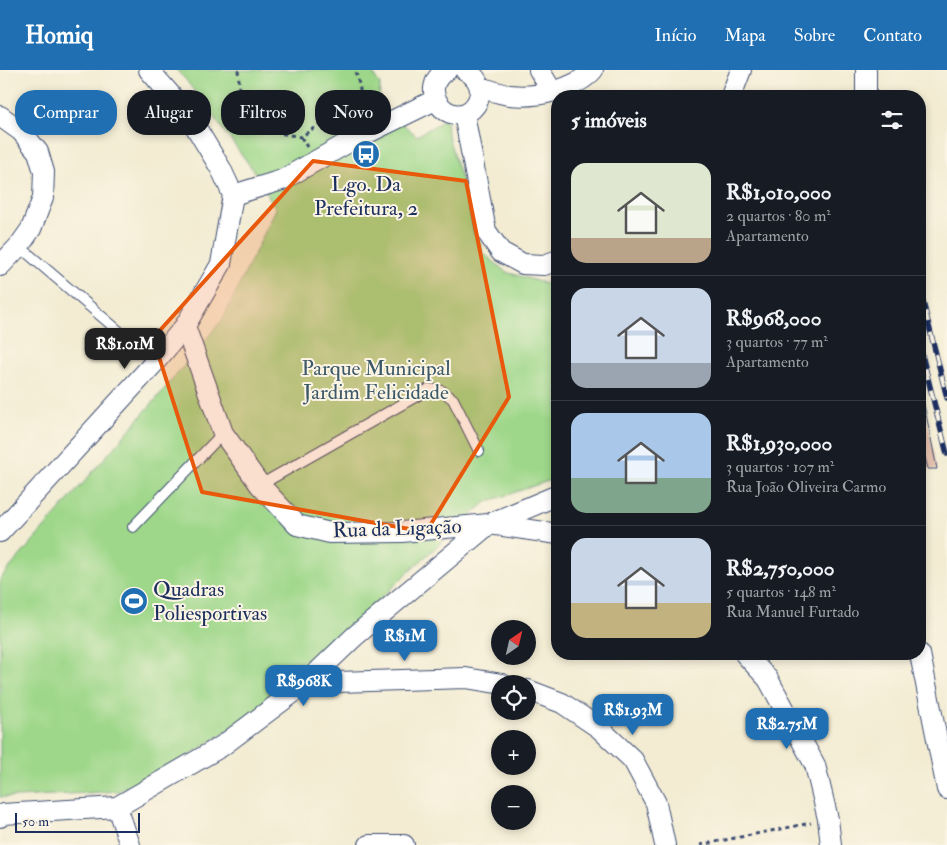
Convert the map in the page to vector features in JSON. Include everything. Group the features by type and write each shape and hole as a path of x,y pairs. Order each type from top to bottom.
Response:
{"street":[{"path":"0,532 155,362 185,326 221,264 233,195 221,168 189,116 149,70"},
{"path":"439,72 433,90 436,100 441,107 450,113 464,114 475,106 480,96 480,87 473,75 465,70"},
{"path":"539,70 551,90"},
{"path":"558,90 574,84 589,75 593,70"},
{"path":"733,90 740,70"},
{"path":"866,70 866,90"},
{"path":"480,87 509,95 551,92"},
{"path":"233,195 282,180 348,142 436,100"},
{"path":"464,114 486,231 500,252 524,264 544,265 551,262"},
{"path":"0,116 21,131 38,152 44,172 43,198 31,228 19,246 0,266"},
{"name":"Rua da Ligação","path":"185,326 223,433 260,485 296,525 330,533 402,532 489,524"},
{"path":"1,815 117,807 222,746 306,683 356,636 489,524 551,498"},
{"path":"489,524 551,533"},
{"path":"751,660 768,679 815,765 828,819 831,845"},
{"path":"921,660 947,789"},
{"path":"306,683 466,678 491,682"},
{"path":"536,693 562,703 599,728 632,760 656,803 664,845"},
{"path":"117,807 130,845"},
{"path":"369,845 404,845"}],"lane":[{"path":"19,246 155,362"},
{"path":"260,485 429,389 442,391 453,399 479,451"},
{"path":"133,527 223,433"}],"path":[{"path":"238,70 243,126 301,137 361,95 357,75 352,70"},
{"path":"700,845 828,819"}],"highlighted area":[{"path":"313,161 466,181 509,397 426,532 202,492 153,338"}],"green space":[{"name":"Parque Municipal Jardim Felicidade","path":"176,70 371,70 380,85 380,90 315,90 315,135 391,135 391,114 417,136 446,119 447,133 483,253 506,272 551,284 551,480 486,502 404,576 278,697 181,761 119,791 0,797 0,579 223,319 276,209 254,171 227,135 305,135 305,90 221,90 221,127 211,113 211,90 193,90"}],"building":[{"path":"926,414 937,469 928,469 926,461"}],"railway":[{"path":"926,314 947,398"},
{"path":"926,371 947,454"}],"place":[{"name":"Lgo. Da Prefeitura, 2","path":"366,154"},
{"name":"Quadras Poliesportivas","path":"134,601"}]}
